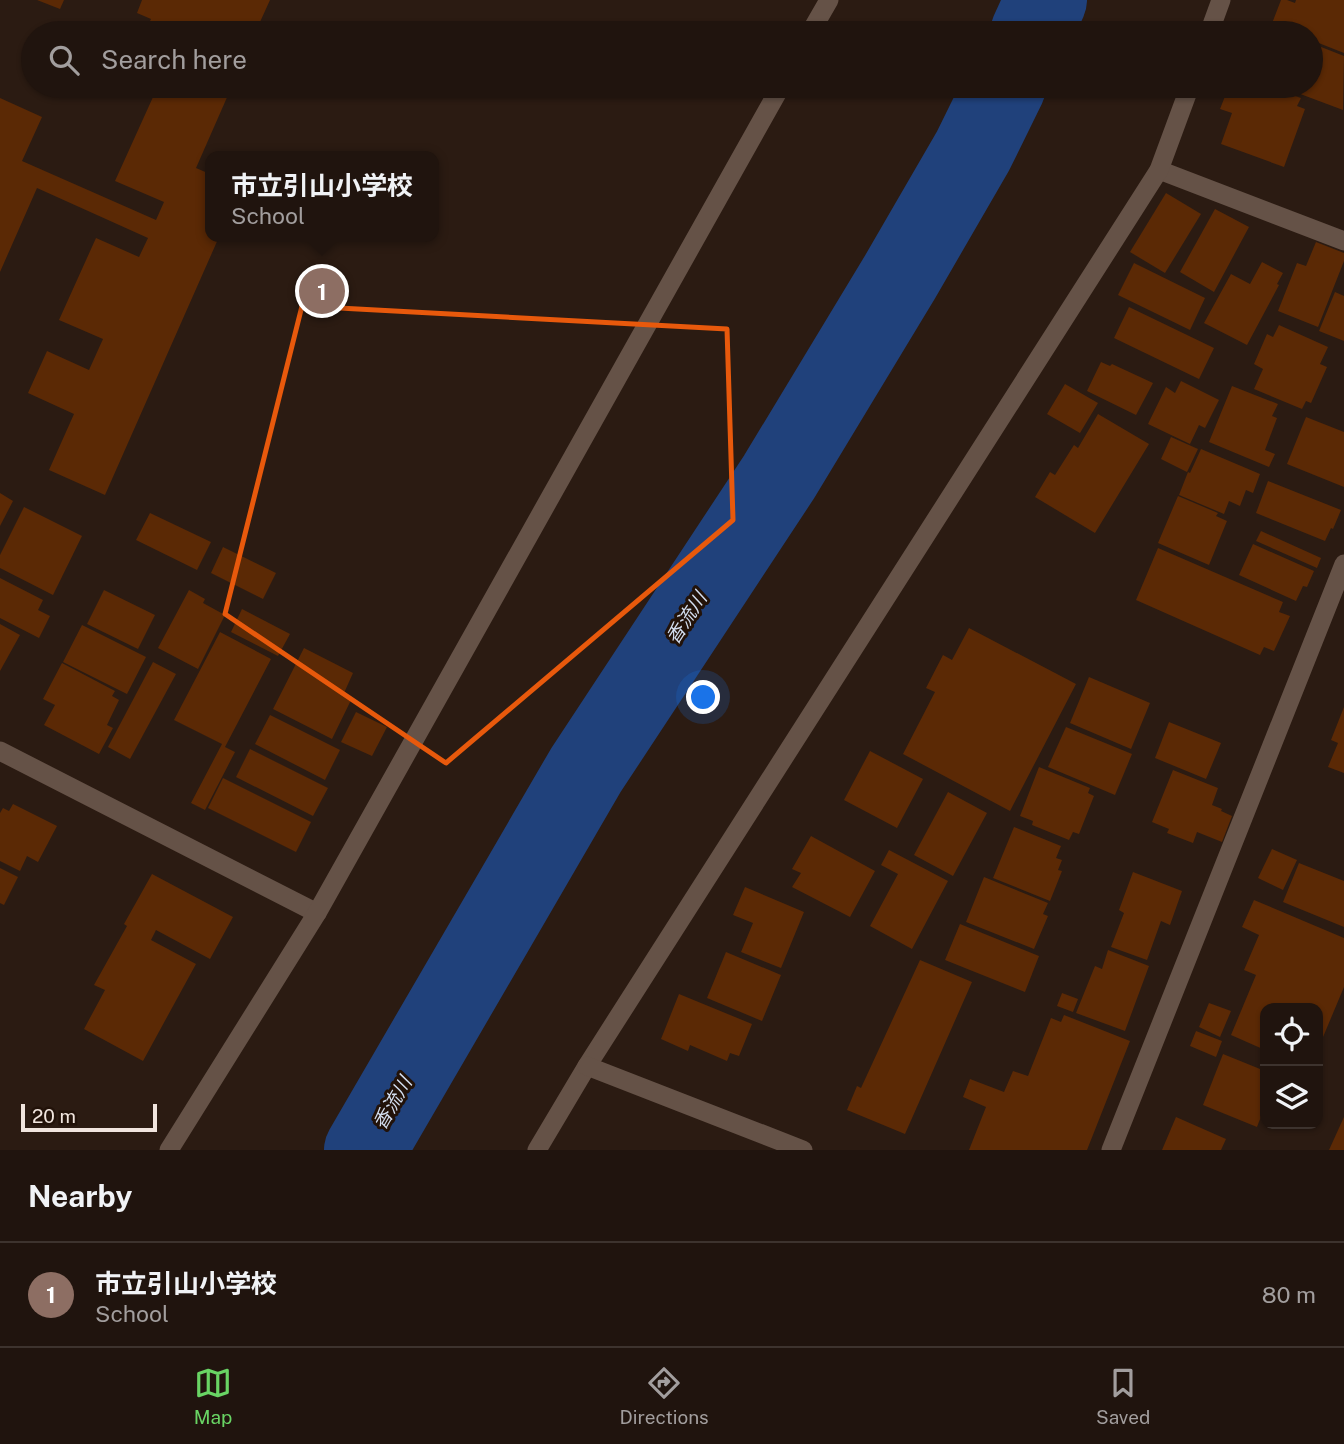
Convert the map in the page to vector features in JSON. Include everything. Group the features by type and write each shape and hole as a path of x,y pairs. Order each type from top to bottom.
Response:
{"street":[{"path":"817,21 829,0"},
{"path":"1213,21 1221,0"},
{"path":"169,1150 317,913 774,98"},
{"path":"537,1150 587,1066 1159,170 1186,98"},
{"path":"1159,170 1344,241"},
{"path":"1111,1150 1344,564"},
{"path":"0,751 317,913"},
{"path":"587,1066 803,1150"}],"highlighted area":[{"path":"302,306 727,329 733,520 446,763 225,614"}],"building":[{"path":"37,0 64,0 60,9"},
{"path":"142,0 270,0 260,21 150,21 151,19 137,13"},
{"path":"1281,0 1295,3 1296,0 1344,0 1344,53 1323,45 1323,21 1273,21"},
{"path":"1323,48 1344,56 1343,110 1311,98 1323,98"},
{"path":"0,98 42,117 22,161 156,220 164,202 115,181 153,98 227,98 196,168 205,172 205,242 217,242 105,495 49,470 74,414 28,393 47,351 89,370 103,339 59,320 96,238 139,257 148,238 37,188 0,272"},
{"path":"1224,98 1301,98 1297,106 1305,109 1284,167 1221,144 1232,113 1220,109"},
{"path":"1166,193 1201,214 1165,273 1130,252"},
{"path":"1215,209 1249,227 1214,292 1180,272"},
{"path":"1316,242 1344,253 1344,261 1318,327 1278,311 1297,263 1306,266"},
{"path":"1262,262 1283,273 1247,345 1204,323 1231,274 1250,284"},
{"path":"1134,263 1205,298 1190,330 1118,295"},
{"path":"1335,292 1344,296 1344,341 1319,331"},
{"path":"1129,307 1214,348 1199,379 1114,338"},
{"path":"1279,325 1328,347 1320,364 1327,367 1311,403 1306,401 1302,409 1254,389 1263,369 1254,364 1267,334 1273,337"},
{"path":"1101,362 1110,366 1112,364 1153,383 1136,415 1087,391"},
{"path":"1181,381 1219,400 1205,428 1199,425 1190,444 1148,424 1166,387 1175,393"},
{"path":"1065,384 1098,403 1080,433 1047,414"},
{"path":"1232,386 1278,404 1272,416 1277,418 1265,450 1275,454 1269,467 1209,442"},
{"path":"1098,414 1149,444 1095,533 1035,497 1050,472 1055,475 1074,445 1078,448"},
{"path":"1306,417 1344,432 1344,487 1287,464"},
{"path":"1171,437 1198,449 1187,472 1161,459"},
{"path":"1201,449 1260,474 1253,493 1246,490 1240,506 1229,501 1224,514 1179,495"},
{"path":"1268,481 1341,510 1325,541 1256,513"},
{"path":"0,493 13,501 0,526"},
{"path":"1178,496 1218,513 1216,516 1227,521 1209,565 1158,543"},
{"path":"24,507 82,536 53,595 0,568 0,555"},
{"path":"150,513 211,542 197,570 136,540"},
{"path":"1261,531 1321,558 1317,568 1256,541"},
{"path":"1253,544 1314,571 1307,587 1303,586 1296,601 1239,575"},
{"path":"223,547 276,573 263,599 211,573"},
{"path":"1158,548 1283,602 1279,612 1290,616 1274,651 1264,647 1260,655 1136,600"},
{"path":"0,578 43,600 38,610 50,616 39,638 0,618"},
{"path":"104,590 155,615 138,649 87,624"},
{"path":"189,590 205,599 203,603 225,615 198,669 158,648"},
{"path":"242,609 290,634 278,656 231,632"},
{"path":"0,624 20,635 0,671"},
{"path":"82,625 146,657 127,694 63,662"},
{"path":"969,628 1076,684 1010,811 903,754 935,692 926,688 943,655 952,660"},
{"path":"220,632 271,659 225,747 235,752 205,810 191,803 222,744 174,720"},
{"path":"304,648 353,673 344,693 352,698 332,739 273,709"},
{"path":"153,662 176,674 130,759 108,747"},
{"path":"62,663 115,691 112,696 119,700 107,725 113,728 99,754 44,725 55,705 43,699"},
{"path":"1089,677 1150,703 1131,749 1070,723"},
{"path":"1344,707 1344,773 1328,767 1338,743 1331,740"},
{"path":"356,712 387,727 372,756 341,742"},
{"path":"270,715 340,750 325,780 255,744"},
{"path":"1169,722 1221,743 1206,779 1155,758"},
{"path":"1066,727 1132,754 1115,795 1048,767"},
{"path":"250,749 328,788 313,816 236,777"},
{"path":"870,751 923,779 897,828 844,800"},
{"path":"1039,767 1090,788 1088,793 1094,796 1079,834 1073,832 1069,840 1032,825 1033,821 1020,816"},
{"path":"1173,770 1218,788 1212,805 1232,816 1222,842 1197,832 1193,843 1167,833 1169,829 1152,822"},
{"path":"223,778 311,822 296,852 208,808"},
{"path":"948,792 987,813 953,876 914,855"},
{"path":"13,804 57,826 38,862 27,856 20,871 0,861 0,813 3,808 9,811"},
{"path":"1014,827 1061,846 1056,858 1062,860 1058,870 1062,871 1050,901 993,878"},
{"path":"811,836 875,871 850,917 792,887 801,873 792,869"},
{"path":"1272,849 1297,860 1283,890 1258,878"},
{"path":"889,850 948,881 912,949 870,926 898,874 881,865"},
{"path":"1299,863 1344,881 1344,927 1283,902"},
{"path":"0,868 18,877 4,905 0,903"},
{"path":"1133,872 1182,891 1170,925 1161,921 1147,960 1111,947 1124,913 1119,910"},
{"path":"152,874 233,917 210,959 156,930 151,940 196,964 143,1061 84,1029 105,990 94,985"},
{"path":"984,877 1048,903 1043,914 1048,916 1034,949 966,922"},
{"path":"745,887 804,912 781,968 741,952 753,923 733,915"},
{"path":"1254,900 1344,938 1344,987 1323,1037 1323,1003 1260,1003 1260,1048 1231,1035 1256,975 1244,970 1259,935 1242,927"},
{"path":"960,924 1039,956 1025,992 945,960"},
{"path":"1108,950 1149,966 1125,1031 1076,1013 1095,966 1102,969"},
{"path":"726,952 781,975 762,1021 707,998"},
{"path":"920,960 972,982 905,1134 847,1110 857,1086 861,1088"},
{"path":"1062,993 1078,999 1073,1012 1057,1006"},
{"path":"679,994 752,1024 739,1056 730,1053 727,1061 690,1045 688,1051 661,1039"},
{"path":"1209,1003 1231,1011 1220,1037 1199,1027"},
{"path":"1064,1015 1130,1041 1087,1150 969,1150 986,1107 963,1097 970,1079 1004,1092 1013,1071 1028,1076 1051,1018 1061,1022"},
{"path":"1196,1031 1222,1041 1216,1057 1190,1046"},
{"path":"1223,1054 1260,1069 1260,1119 1257,1127 1203,1105"},
{"path":"1176,1117 1226,1139 1221,1150 1162,1150"},
{"path":"1344,1117 1344,1150 1329,1150"}],"waterway":[{"name":"香流川","path":"1036,21 1046,0"},
{"name":"香流川","path":"365,1150 586,770 779,477 900,277 973,151 999,98"}],"place":[{"name":"市立引山小学校","path":"322,291"}]}
